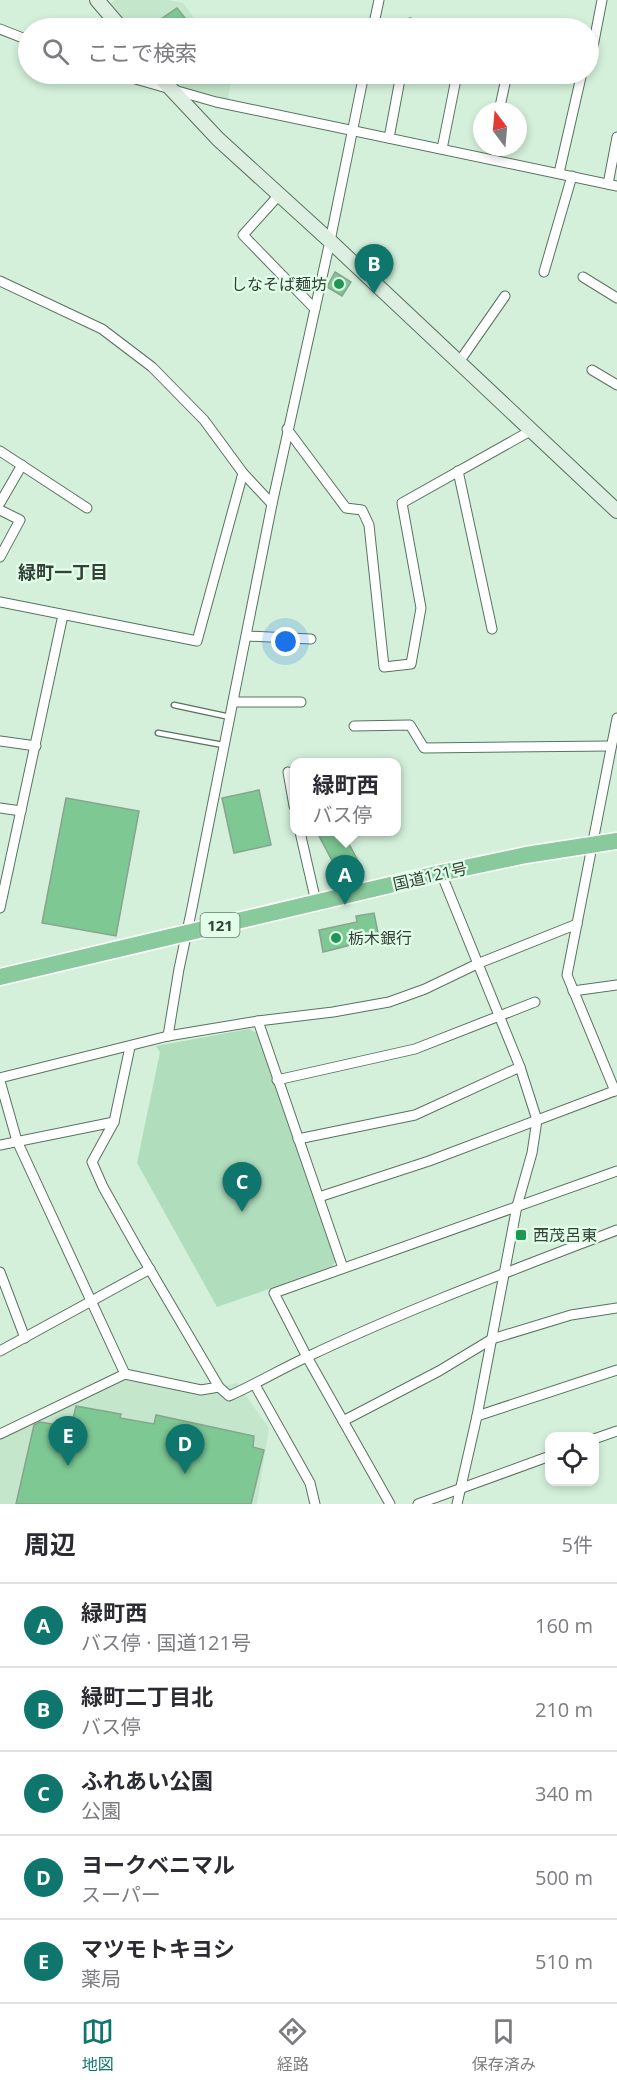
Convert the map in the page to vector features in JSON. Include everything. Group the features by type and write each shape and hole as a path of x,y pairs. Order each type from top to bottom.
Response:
{"highway":[{"name":"国道121号","path":"0,977 441,873 526,855 617,841"}],"street":[{"path":"98,0 113,18"},
{"path":"375,18 379,0"},
{"path":"599,18 602,0"},
{"path":"0,29 18,36"},
{"path":"151,84 238,107 613,185 617,137"},
{"path":"166,84 218,139 617,511"},
{"path":"168,1036 179,969 287,429 330,241 362,84"},
{"path":"390,138 399,84"},
{"path":"442,149 455,84"},
{"path":"501,102 505,84"},
{"path":"559,173 579,84"},
{"path":"544,272 572,176"},
{"path":"279,195 243,235 315,309"},
{"path":"583,277 617,298"},
{"path":"0,281 102,329 152,367 204,420 243,474 272,504"},
{"path":"459,362 505,296"},
{"path":"592,370 617,385"},
{"path":"287,429 346,508 362,510 369,525 384,667 411,664 421,608 402,503 532,430"},
{"path":"0,451 87,508"},
{"path":"0,503 22,465"},
{"path":"458,471 492,629"},
{"path":"0,613 1,602 197,641 243,474"},
{"path":"0,510 20,520 0,557"},
{"path":"0,908 63,615"},
{"path":"246,636 311,639"},
{"path":"233,702 301,702"},
{"path":"319,1197 429,1161 616,1091 567,975 617,718"},
{"path":"354,726 410,725 424,748 611,746"},
{"path":"0,741 36,746"},
{"path":"288,772 290,783"},
{"path":"0,808 21,812"},
{"path":"301,836 316,902"},
{"path":"0,857 10,859"},
{"path":"441,873 520,1067 537,1120 532,1154 517,1206 477,1416 457,1504"},
{"path":"125,1374 17,1141 0,1079 168,1036 389,1002 577,924"},
{"path":"573,991 617,985"},
{"path":"277,1080 415,1049 535,1002"},
{"path":"258,1021 343,1268"},
{"path":"130,1047 114,1122 92,1162 103,1187 219,1387 229,1396 307,1357 504,1272 617,1230"},
{"path":"298,1139 415,1115 520,1067"},
{"path":"0,1145 114,1122"},
{"path":"390,1504 307,1357 274,1293 617,1171"},
{"path":"0,1351 150,1269"},
{"path":"0,1272 25,1338"},
{"path":"343,1421 439,1371 492,1339 571,1315 617,1308"},
{"path":"477,1416 617,1370"},
{"path":"0,1434 125,1374 201,1390 219,1387"},
{"path":"255,1385 310,1483 315,1504"},
{"path":"599,1437 617,1431"},
{"path":"418,1504 545,1457"}],"lane":[{"path":"174,705 230,717"},
{"path":"158,734 225,746"}],"shaded area":[{"path":"115,0 168,0 183,3 194,18 120,18 109,4"},
{"path":"172,84 230,84 228,99"},
{"path":"249,1029 259,1034 336,1260 332,1267 217,1307 137,1163 160,1052 156,1046"},
{"path":"126,1380 201,1392 237,1383 269,1428 257,1504 0,1504 0,1440"}],"building":[{"path":"177,8 185,18 162,18"},
{"name":"しなそば麺坊","path":"335,272 351,282 342,296 327,287"},
{"path":"259,790 271,845 234,853 222,798"},
{"path":"66,798 139,811 116,936 42,923"},
{"path":"319,836 345,836 364,872 344,883"},
{"path":"374,913 379,938 323,952 319,930 357,922 356,916"},
{"path":"76,1406 121,1414 120,1418 154,1424 156,1415 254,1436 253,1447 264,1450 251,1504 16,1504 34,1425 40,1422 71,1427"}],"place":[{"name":"しなそば麺坊","path":"339,284"},
{"name":"緑町二丁目北","path":"374,294"},
{"name":"緑町西","path":"345,905"},
{"name":"栃木銀行","path":"336,938"},
{"name":"ふれあい公園","path":"242,1212"},
{"name":"西茂呂東","path":"521,1235"},
{"name":"マツモトキヨシ","path":"68,1466"},
{"name":"ヨークベニマル","path":"185,1474"}],"district":[{"name":"緑町一丁目","path":"63,572"}]}
